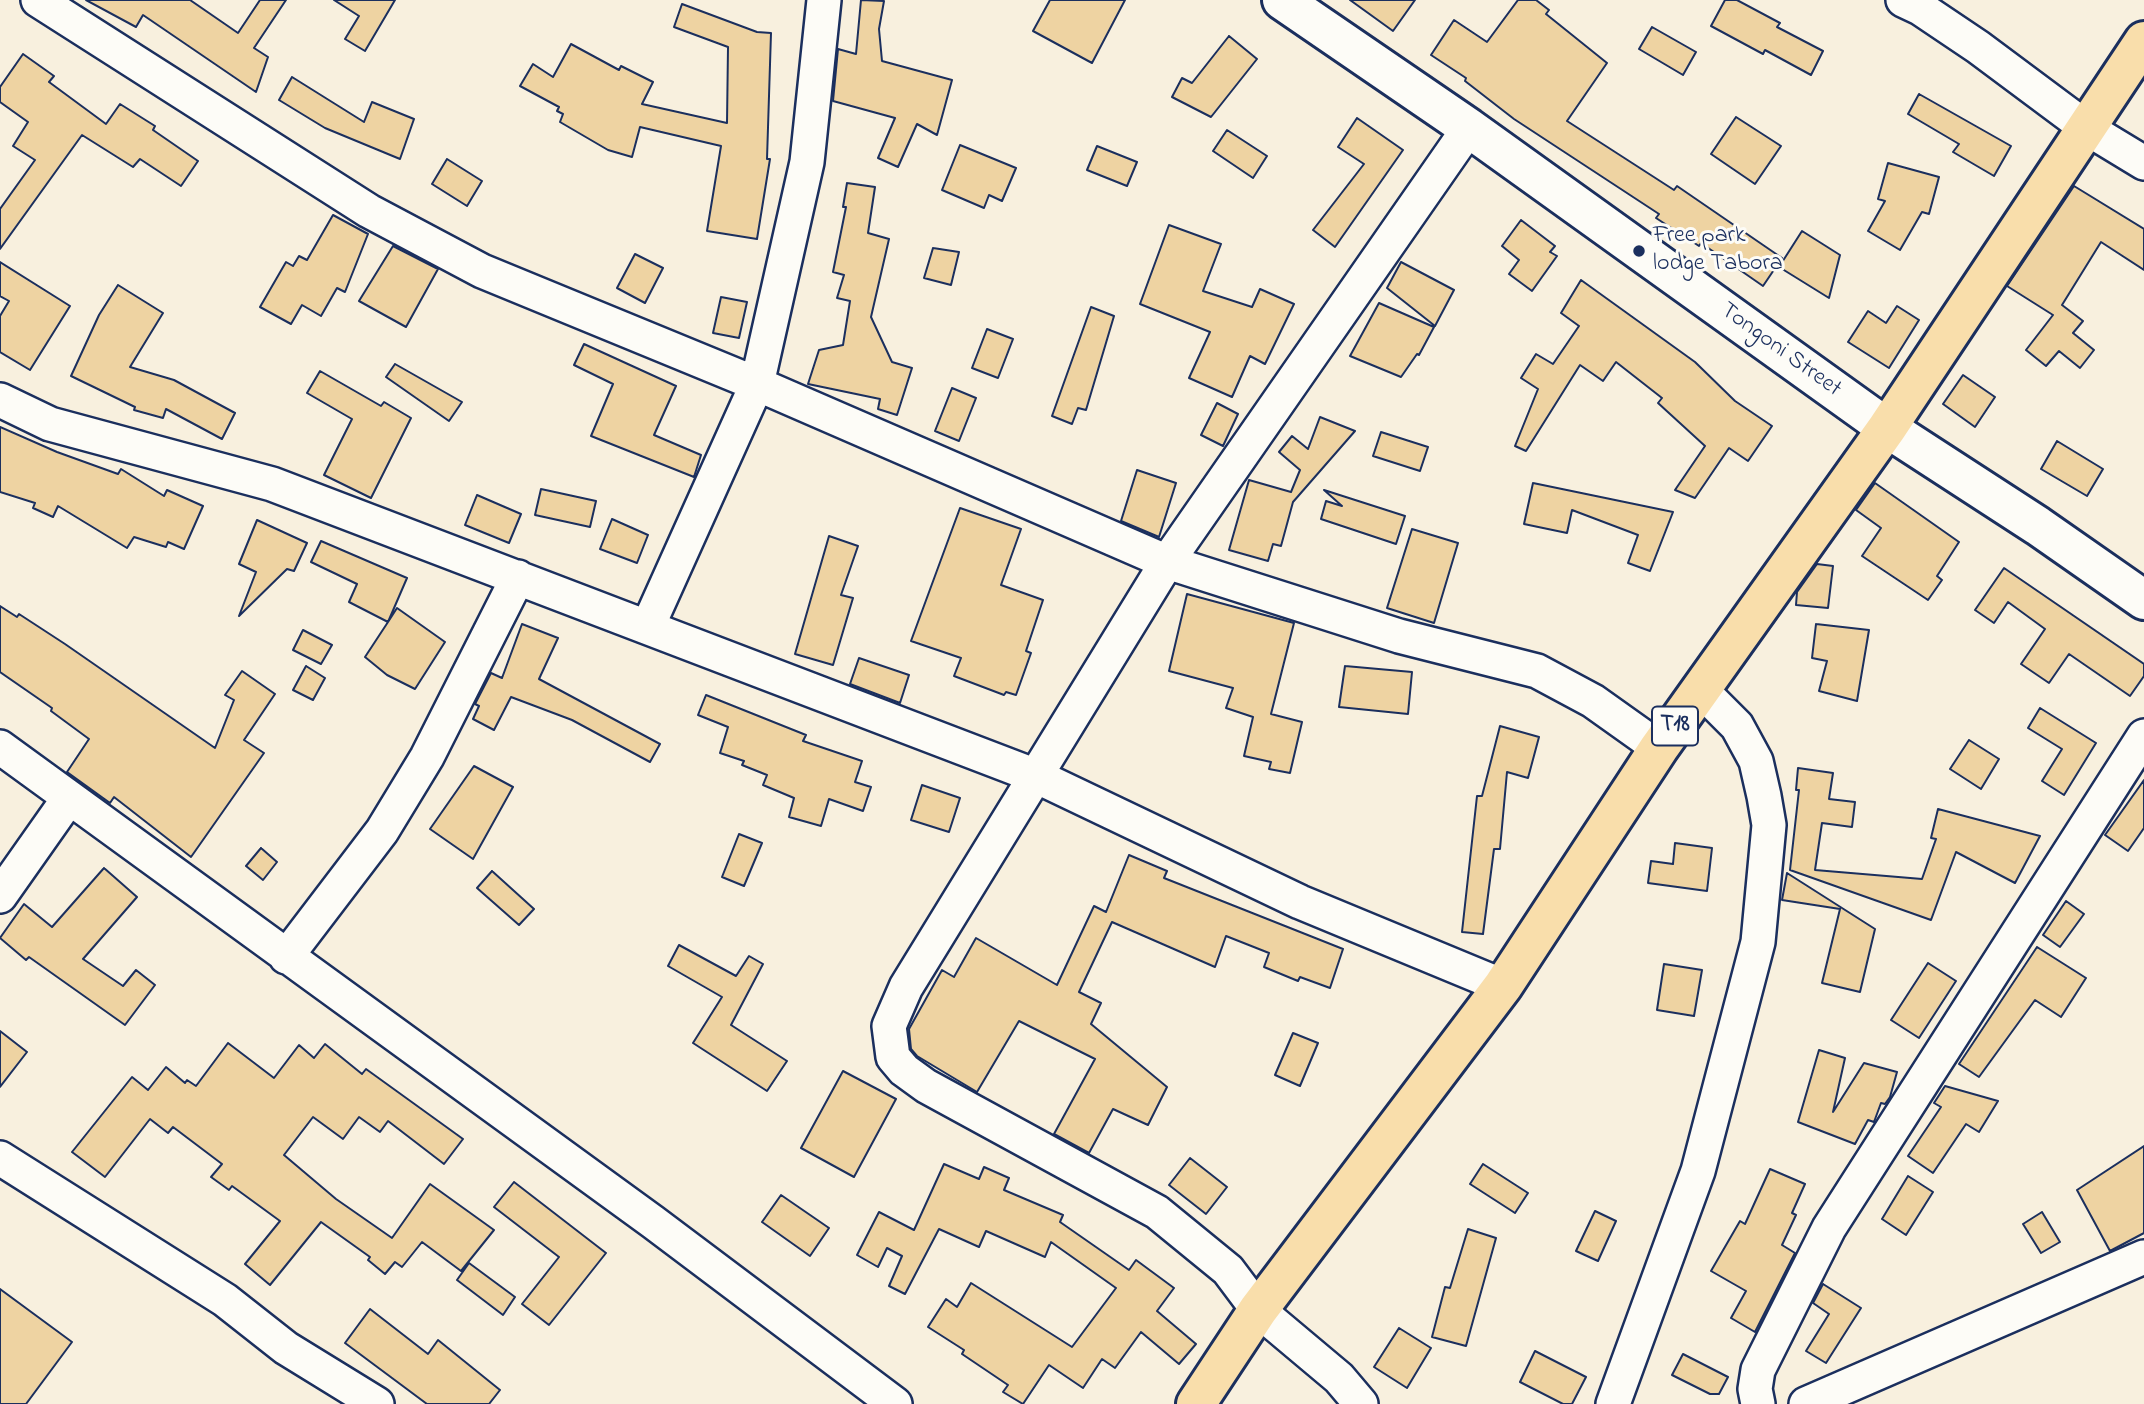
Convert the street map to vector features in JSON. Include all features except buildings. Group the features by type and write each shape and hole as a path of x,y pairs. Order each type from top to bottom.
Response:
{"highway":[{"name":"T18","path":"1196,1404 1258,1310 1503,986 1659,748 1887,428 2144,41"}],"street":[{"path":"38,0 369,211 482,271 757,384 1167,562 1399,636 1537,671 1592,701 1659,748"},
{"path":"648,626 757,384 807,162 824,0"},
{"name":"Tongoni Street","path":"1282,0 1469,128 1887,428 2038,526 2144,600"},
{"path":"1916,3 2088,129 2144,163"},
{"path":"1362,1404 1339,1378 1258,1310 1228,1270 1157,1212 926,1086 904,1070 893,1057 889,1026 906,987 1167,562 1469,128"},
{"path":"0,400 50,424 272,484 1035,776 1300,902 1503,986"},
{"path":"286,957 382,831 428,757 518,577"},
{"path":"1613,1404 1698,1171 1758,942 1769,825 1764,796 1756,761 1737,726 1701,690"},
{"path":"1758,1404 1755,1389 1758,1370 1829,1228 2144,736"},
{"path":"0,747 653,1222 895,1404"},
{"path":"0,896 69,798"},
{"path":"0,1158 225,1300 286,1348 377,1404"},
{"path":"1806,1404 2144,1256"}],"place":[{"name":"Free park lodge Tabora","path":"1639,251"}]}
